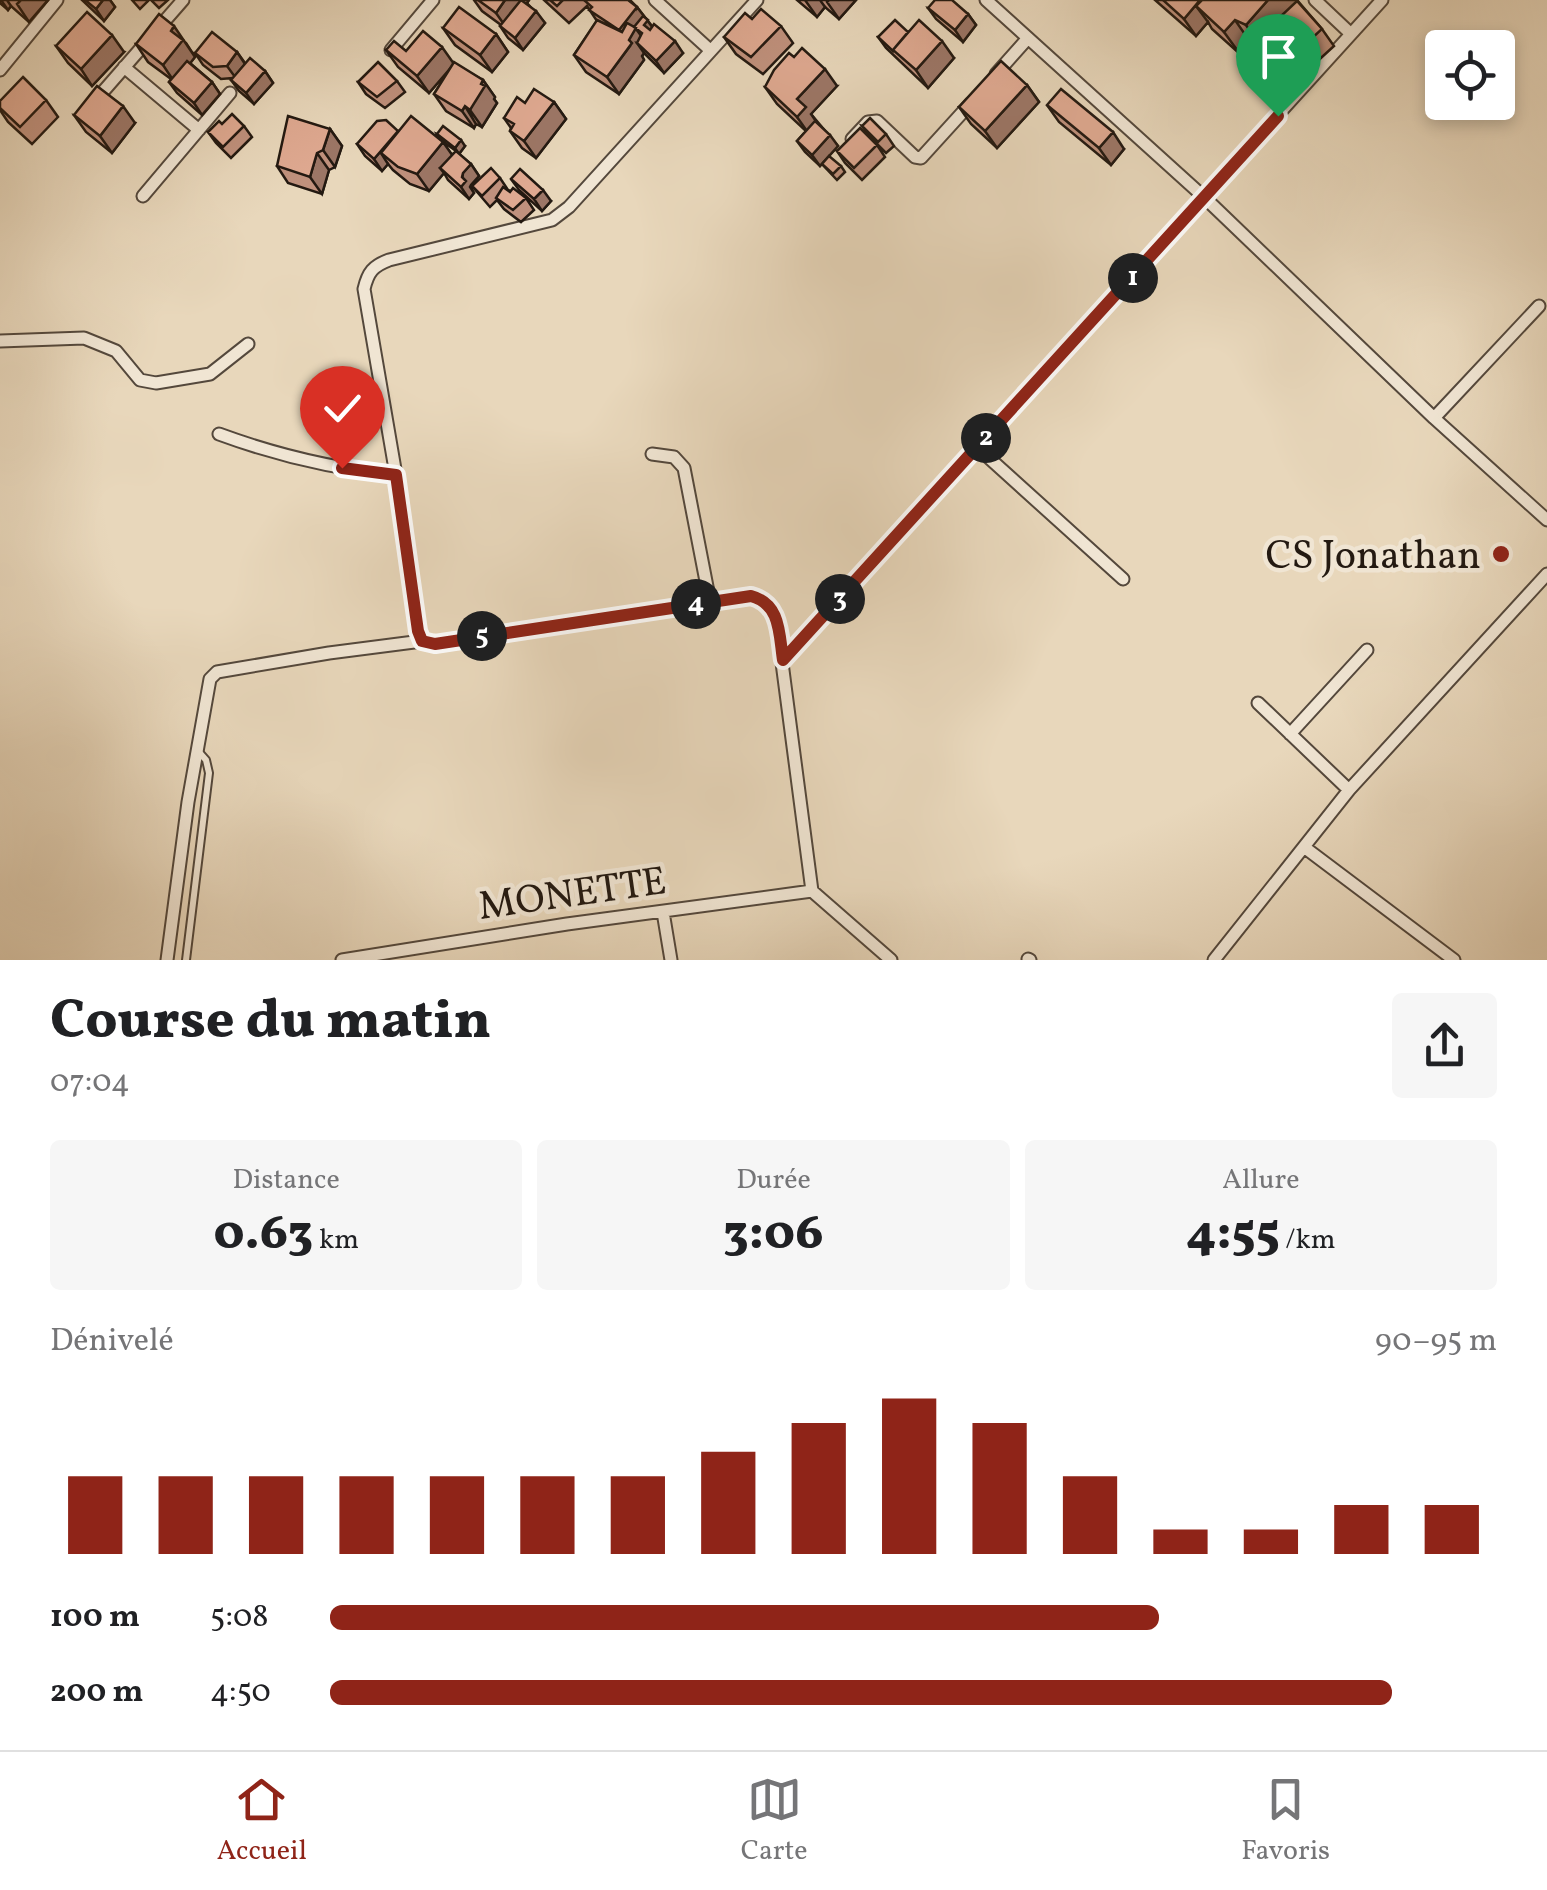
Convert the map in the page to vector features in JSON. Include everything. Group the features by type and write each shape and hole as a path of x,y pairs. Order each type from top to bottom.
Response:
{"street":[{"path":"0,70 58,0"},
{"path":"88,108 184,0"},
{"path":"391,50 434,0"},
{"path":"655,0 710,50"},
{"path":"422,641 364,289 367,275 376,265 389,260 552,220 569,207 757,0"},
{"path":"986,0 1205,198 1434,418 1547,520"},
{"path":"1315,0 1351,34"},
{"path":"783,660 1382,0"},
{"path":"990,82 1028,38"},
{"path":"124,67 199,130"},
{"path":"143,196 230,93"},
{"path":"838,154 872,120 882,124 914,157 921,158 977,96"},
{"path":"1434,418 1539,306"},
{"path":"0,341 84,338 116,351 140,380 156,383 210,374 248,344"},
{"path":"219,434 260,449 342,468 396,475"},
{"path":"978,448 1124,580"},
{"path":"652,454 674,457 684,468 710,602"},
{"path":"1214,960 1350,790 1547,574"},
{"path":"167,960 197,750 210,679 216,672 312,655 422,641 435,644 751,596 769,604 776,617 812,891 891,960"},
{"path":"1290,734 1367,650"},
{"path":"1258,703 1350,790"},
{"path":"1304,847 1454,960"},
{"name":"MONETTE","path":"342,960 812,891"},
{"path":"664,912 671,960"}],"lane":[{"path":"186,960 209,773 206,760 197,750"}],"building":[{"path":"85,0 103,0 96,9"},
{"path":"478,0 505,0 496,13"},
{"path":"521,0 536,11 515,38 500,26"},
{"path":"584,0 628,0 637,7 619,30 589,10 592,7"},
{"path":"935,0 952,0 968,14 955,30 928,8"},
{"path":"1163,0 1200,0 1184,19"},
{"path":"1202,0 1268,0 1246,25 1235,20 1224,32 1196,6"},
{"path":"1297,1 1322,29 1274,73 1250,47 1261,36 1270,38 1287,23 1281,16"},
{"path":"459,7 496,34 480,55 443,28"},
{"path":"761,9 781,26 751,57 724,37 745,13 752,19"},
{"path":"87,12 112,35 81,69 56,46"},
{"path":"159,14 183,40 163,65 136,44"},
{"path":"643,16 648,20 644,25 650,30 654,24 675,41 656,61 637,43 642,33 634,27"},
{"path":"597,20 622,32 627,23 636,28 629,40 632,43 607,77 574,55"},
{"path":"895,20 908,32 894,52 878,37"},
{"path":"919,20 942,41 916,70 893,50"},
{"path":"423,31 442,47 417,76 386,50 394,41 406,51"},
{"path":"212,32 237,52 227,66 213,67 195,53"},
{"path":"802,48 825,69 797,99 806,107 797,117 765,87 789,53 794,57"},
{"path":"250,58 265,71 246,93 231,80"},
{"path":"187,61 212,82 194,103 169,82"},
{"path":"1001,61 1027,85 985,131 959,107"},
{"path":"378,62 397,81 377,97 358,82"},
{"path":"454,62 483,80 481,84 485,86 470,110 465,106 462,111 434,94"},
{"path":"23,77 46,100 20,127 0,108 0,101"},
{"path":"97,86 123,106 100,136 74,115"},
{"path":"534,89 554,102 524,141 510,131 514,124 504,118 517,97 525,103"},
{"path":"1061,89 1113,132 1099,148 1047,105"},
{"path":"232,114 244,126 223,147 208,132"},
{"path":"288,116 330,129 310,177 277,166"},
{"path":"411,116 443,142 417,174 398,167 381,153"},
{"path":"870,118 886,134 878,142 862,126"},
{"path":"386,120 398,131 374,159 357,144 377,121"},
{"path":"815,121 830,135 812,155 797,141"},
{"path":"443,126 461,140 455,148 437,134"},
{"path":"860,128 877,145 854,168 837,151"},
{"path":"456,151 471,164 463,173 466,181 461,187 440,168"},
{"path":"829,156 841,166 833,174 822,164"},
{"path":"491,168 500,178 482,196 472,186"},
{"path":"520,169 543,190 534,199 511,179"},
{"path":"503,187 510,192 513,188 526,198 513,210 496,198"}],"place":[{"name":"CS Jonathan","path":"1501,554"}],"route":[{"path":"342,468 396,475 422,641 435,644 751,596 769,604 776,617 783,660 1278,116"}]}
